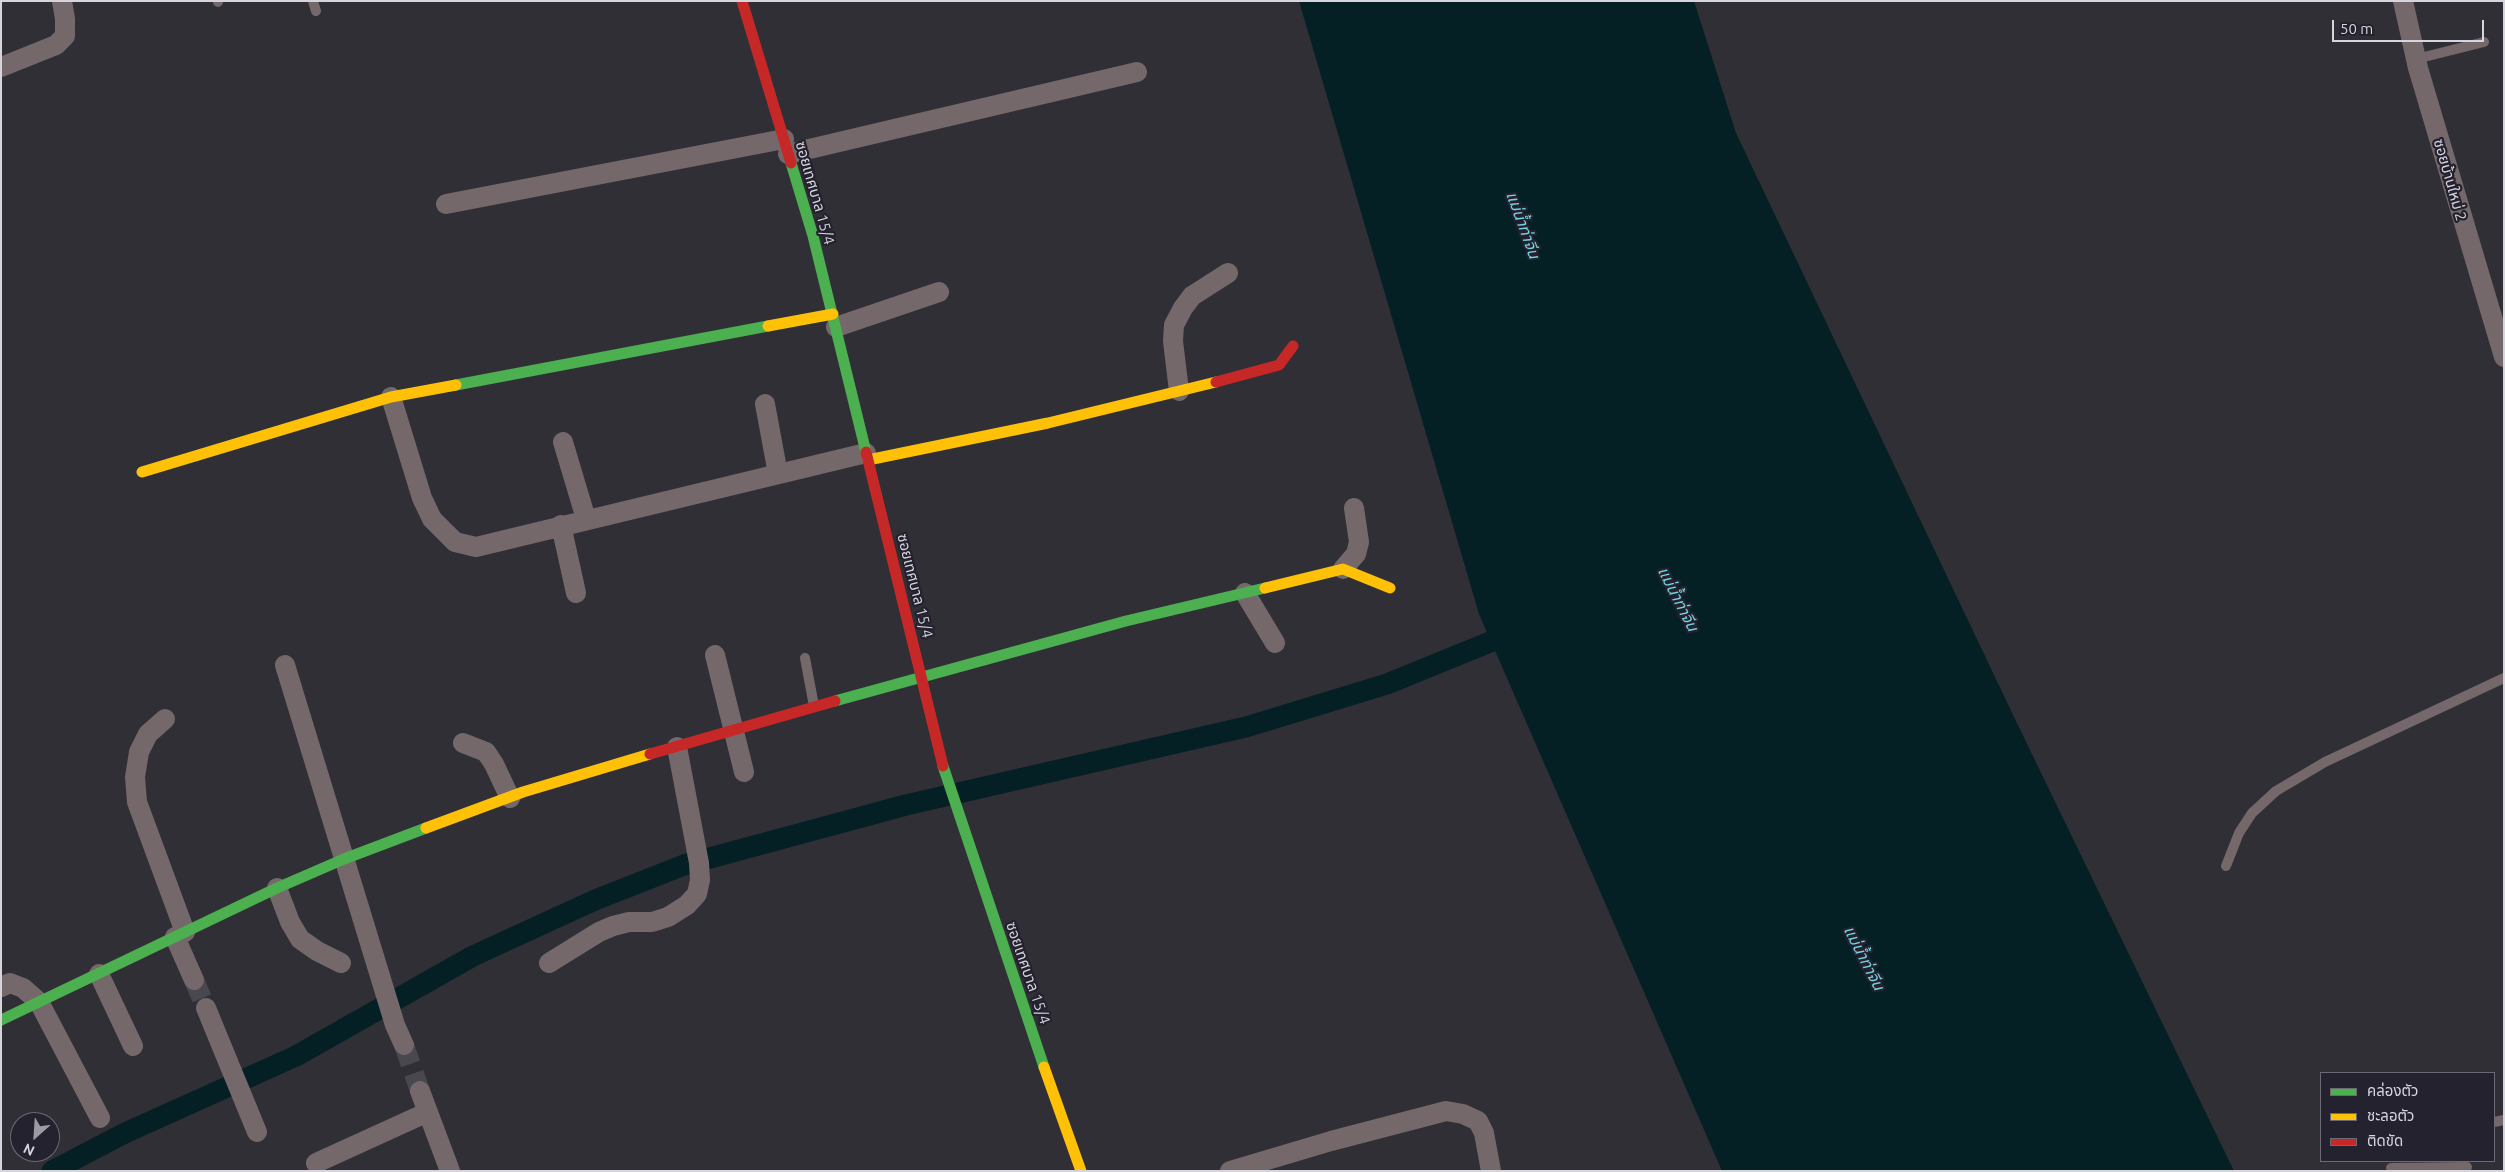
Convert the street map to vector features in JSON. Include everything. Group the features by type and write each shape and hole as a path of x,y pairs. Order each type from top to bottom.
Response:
{"street":[{"path":"1,67 56,45 65,36 62,1"},
{"name":"ซอยเทศบาล 15/4","path":"742,1 786,146 834,320 947,780 1044,1067 1082,1171"},
{"name":"ซอยบ้านใหม่ 2","path":"2404,1 2416,59 2499,331 2504,357"},
{"path":"446,204 786,146 1136,72"},
{"path":"1179,391 1173,341 1174,325 1192,296 1228,274"},
{"path":"142,472 391,397 834,320 939,292"},
{"path":"391,397 422,498 432,519 455,542 476,547 778,474 1048,423 1267,370 1279,365 1292,346"},
{"path":"765,404 778,474"},
{"path":"563,442 586,519"},
{"path":"1,1020 276,888 344,859 510,798 814,707 1126,621 1343,569 1356,554 1359,542 1354,508"},
{"path":"561,525 576,593"},
{"path":"1343,569 1390,588"},
{"path":"1244,593 1275,643"},
{"path":"715,655 744,772"},
{"path":"285,664 395,1025 404,1045"},
{"path":"166,719 148,734 139,752 135,777 137,802 194,980"},
{"path":"463,743 486,752 494,764 510,798"},
{"path":"549,963 606,929 629,922 652,922 668,917 687,906 697,894 699,872 677,747"},
{"path":"276,888 290,922 300,939 316,952 341,963"},
{"path":"99,974 133,1046"},
{"path":"1,987 10,983 23,988 39,1002 100,1118"},
{"path":"206,1008 239,1083 257,1132"},
{"path":"420,1091 450,1171"},
{"path":"1230,1171 1332,1141 1446,1111 1463,1114 1478,1121 1484,1133 1492,1171"},
{"path":"316,1163 428,1112"}],"lane":[{"path":"2416,59 2484,42"},
{"path":"805,658 814,707"},
{"path":"2226,866 2239,833 2252,813 2276,791 2325,762 2504,678"},
{"path":"2391,1168 2468,1166"}],"water":[{"name":"แม่น้ำท่าจีน","path":"1299,1 1694,1 1736,133 2015,719 2234,1171 1722,1171 1479,614"}],"waterway":[{"path":"52,1171 125,1133 296,1056 473,956 595,900 684,865 906,805 1246,727 1387,684 1517,631"}],"tunnel":[{"path":"194,980 206,1008"},
{"path":"404,1045 420,1091"}],"traffic: fast":[{"path":"791,163 813,236 866,452"},
{"path":"456,385 768,326"},
{"path":"835,701 1126,621 1265,588"},
{"path":"943,766 1044,1067"},
{"path":"1,1020 277,888 344,859 426,828"}],"traffic: slow":[{"path":"768,326 833,314"},
{"path":"868,460 1048,423 1216,382"},
{"path":"142,472 391,397 456,385"},
{"path":"1265,588 1343,569 1390,588"},
{"path":"426,828 523,792 650,754"},
{"path":"1044,1067 1081,1171"}],"traffic: jam":[{"path":"742,1 791,163"},
{"path":"1216,382 1279,365 1293,346"},
{"path":"866,452 943,766"},
{"path":"650,754 835,701"}]}
